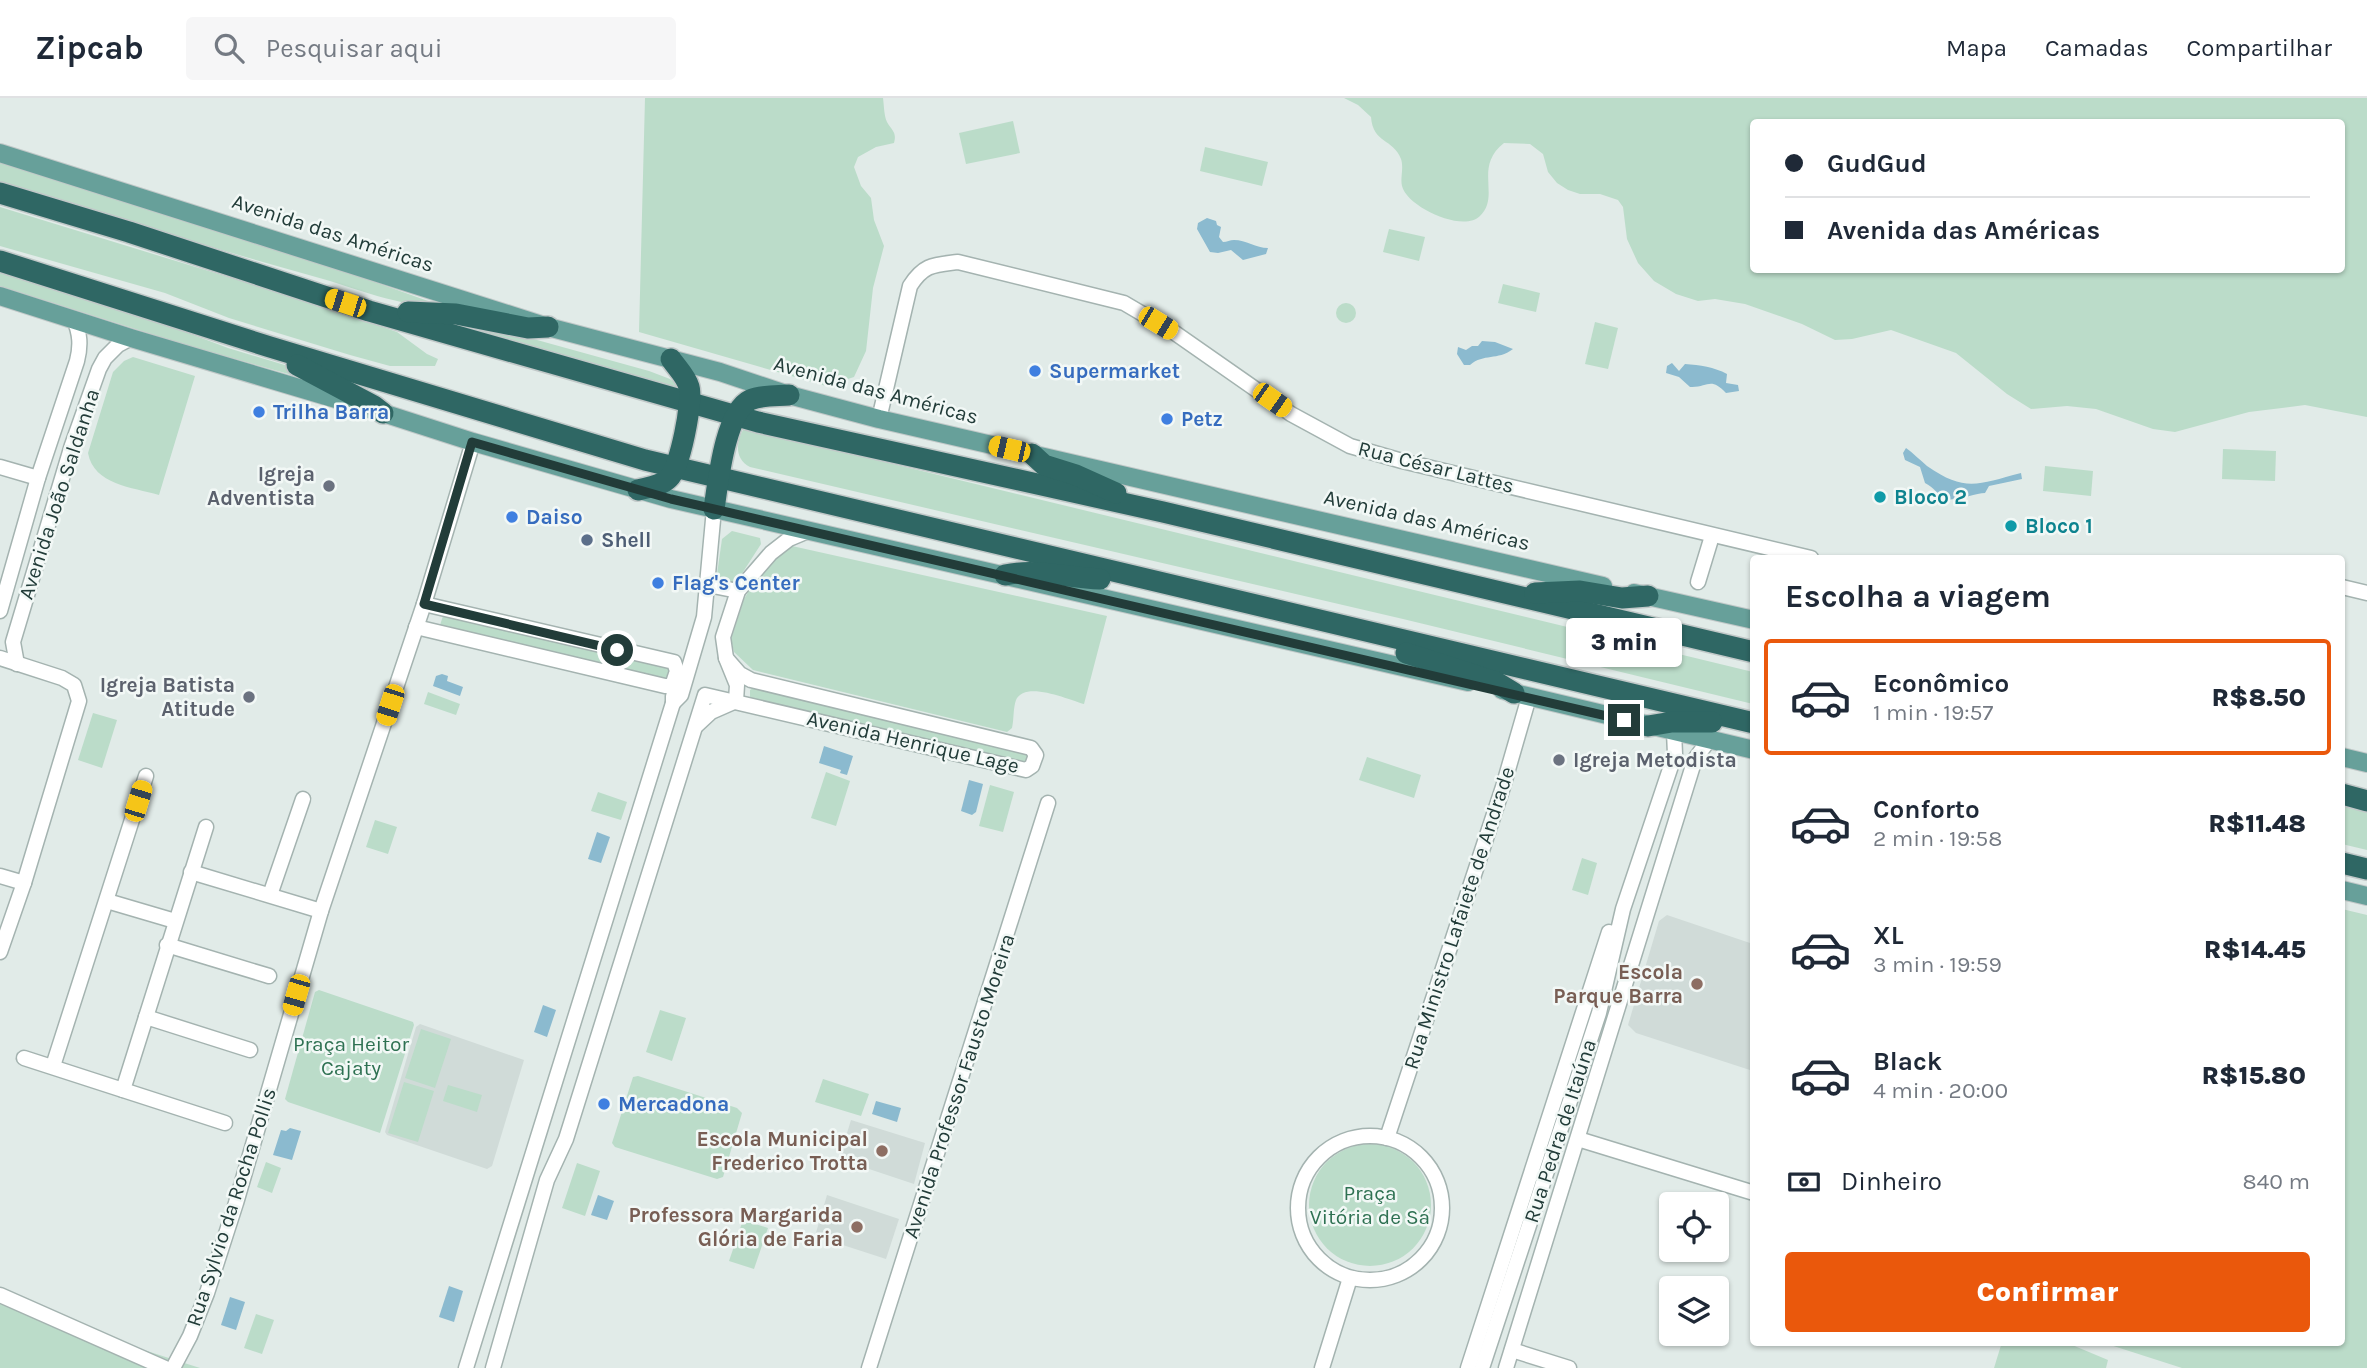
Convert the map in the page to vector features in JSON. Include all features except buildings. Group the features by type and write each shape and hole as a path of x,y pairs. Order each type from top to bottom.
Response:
{"highway":[{"path":"0,193 142,236 369,311 735,415 1163,512 1750,651"},
{"path":"0,261 270,347 675,467 1750,722"},
{"path":"369,311 456,314 528,328 548,327"},
{"path":"270,347 287,360 383,413"},
{"path":"638,490 656,486 668,479 675,467 690,402 688,383 671,359"},
{"path":"714,509 735,415 742,406 755,398 789,395"},
{"path":"1032,454 1044,465 1076,475 1163,512"},
{"path":"1005,575 1034,572 1068,578 1151,581"},
{"path":"1497,592 1580,591 1622,598 1648,596"},
{"path":"1326,622 1367,641 1496,682 1522,695"},
{"path":"1648,726 1702,721 1750,731"},
{"path":"2345,795 2367,800"},
{"path":"2345,864 2367,869"}],"main road":[{"name":"Avenida das Américas","path":"0,153 548,327 720,372 789,395 879,419 1750,620"},
{"path":"0,296 472,442 638,490 1750,749"},
{"path":"2345,758 2367,763"},
{"path":"2345,891 2367,896"}],"street":[{"name":"Rua César Lattes","path":"879,419 910,286 918,273 930,265 958,262 1124,303 1175,333 1291,414 1350,446 1402,461 1798,555"},
{"name":"Avenida João Saldanha","path":"0,611 38,478 80,349 79,332 74,319"},
{"name":"Avenida João Saldanha","path":"17,664 13,642 72,445 105,358 117,345 131,338"},
{"path":"51,439 72,445"},
{"name":"Rua Sylvio da Rocha Pollis","path":"173,1368 190,1336 207,1293 321,911 424,604 472,442"},
{"path":"0,467 38,478"},
{"path":"673,703 681,695 704,617 714,509"},
{"path":"493,1368 547,1180 566,1139 696,726 711,712 736,701 737,685 726,658 723,637 738,591 771,553 789,539 808,531"},
{"path":"1698,582 1712,536"},
{"path":"708,585 738,591"},
{"path":"2345,588 2367,593"},
{"path":"424,604 674,662 677,671 672,686 673,703 466,1368"},
{"path":"416,627 672,686"},
{"path":"0,658 62,678 74,685 79,702 0,952"},
{"name":"Avenida Henrique Lage","path":"696,726 705,695 1026,771 1035,761 1036,755 1031,748 751,680 740,674 726,658"},
{"name":"Rua Ministro Lafaiete de Andrade","path":"1387,1138 1503,787 1522,695"},
{"name":"Rua Pedra de Itaúna","path":"1482,1368 1599,1013 1623,909 1675,754 1674,732"},
{"name":"Rua Pedra de Itaúna","path":"1506,1368 1695,760 1709,740"},
{"path":"53,1066 146,776"},
{"path":"270,895 303,799"},
{"name":"Avenida Professor Fausto Moreira","path":"869,1368 1048,803"},
{"path":"123,1090 206,827"},
{"path":"191,872 321,911"},
{"path":"0,876 24,883"},
{"path":"1468,1368 1616,911 1634,876 1656,884"},
{"path":"107,901 175,921"},
{"path":"1623,909 1647,916"},
{"path":"167,945 270,976"},
{"path":"146,1017 250,1051"},
{"path":"24,1058 225,1123"},
{"path":"1362,1136 1387,1138 1408,1147 1426,1162 1438,1181 1443,1204 1440,1227 1431,1248 1416,1265 1396,1277 1373,1281 1350,1278 1328,1267 1310,1250 1299,1227 1297,1202 1303,1178 1318,1157 1338,1143 1362,1136"},
{"path":"1578,1139 1750,1192"},
{"path":"1322,1368 1350,1278"},
{"path":"0,1295 165,1368"},
{"path":"1512,1350 1569,1368"}],"shaded area":[{"name":"Escola Parque Barra","path":"1667,915 1750,943 1750,1070 1636,1033 1628,1025 1659,921"},
{"path":"420,1024 524,1060 492,1166 487,1169 387,1135 385,1132 416,1027"},
{"name":"Escola Municipal Frederico Trotta","path":"851,1120 925,1143 914,1184 839,1159"},
{"name":"Professora Margarida Glória de Faria","path":"827,1195 899,1219 886,1259 815,1236"}],"green space":[{"path":"645,98 883,98 886,120 894,134 894,143 876,147 858,157 854,167 861,186 871,198 874,220 884,246 873,288 866,351 854,377 826,386 639,332"},
{"path":"1344,98 2367,98 2367,417 2305,405 2249,412 2175,432 2153,429 2096,409 2067,406 2031,409 2007,394 1956,353 1891,330 1835,340 1802,324 1745,304 1715,299 1698,301 1676,294 1654,281 1638,263 1627,239 1623,207 1618,200 1600,194 1580,194 1557,183 1548,172 1543,154 1530,144 1504,143 1495,152 1488,171 1488,200 1480,216 1461,221 1436,215 1406,194 1401,180 1401,159 1393,147 1375,132 1371,117 1358,105"},
{"path":"1013,121 1020,153 966,164 959,133"},
{"path":"1205,147 1268,162 1262,186 1200,171"},
{"path":"0,159 319,262 442,306 414,304 382,297 0,182"},
{"path":"0,207 313,303 397,332 438,359 435,366 390,366 229,318 165,293 0,246"},
{"path":"1389,229 1425,237 1419,261 1383,252"},
{"path":"0,269 288,366 313,381 186,345 0,286"},
{"path":"1503,284 1540,293 1536,312 1498,303"},
{"path":"1346,303 1353,306 1356,313 1353,320 1346,323 1339,320 1336,313 1339,306"},
{"path":"439,321 519,335 649,371 670,379 678,385 678,389"},
{"path":"1595,322 1618,328 1608,369 1585,364"},
{"path":"133,357 195,376 159,495 126,487 106,478 92,464 88,453 113,372 124,361"},
{"path":"744,428 1750,671 1750,703 1403,619 750,467 739,455 739,438"},
{"path":"2223,449 2276,451 2275,481 2222,479"},
{"path":"2045,466 2093,471 2091,496 2043,491"},
{"path":"732,531 760,538 761,544 734,586 716,581 722,539"},
{"path":"792,546 1107,616 1084,704 1038,691 1021,694 1015,703 1012,728 1007,732 753,670 734,652 731,639 744,599 764,566"},
{"path":"443,616 669,669 666,679 440,625"},
{"path":"753,688 1023,752 1028,756 1024,763 750,699 750,690"},
{"path":"428,692 460,704 456,715 424,704"},
{"path":"93,713 117,720 102,768 78,760"},
{"path":"1367,757 1421,775 1414,798 1359,780"},
{"path":"826,772 850,781 836,826 811,818"},
{"path":"990,785 1014,792 1003,832 979,826"},
{"path":"598,792 627,802 621,820 591,811"},
{"path":"2345,807 2367,812 2367,850 2345,845"},
{"path":"375,820 397,827 388,854 366,847"},
{"path":"1582,858 1597,863 1588,895 1572,890"},
{"path":"2345,910 2367,915 2367,1368 2182,1368 2113,1346 2345,1346"},
{"name":"Praça Heitor Cajaty","path":"319,990 413,1022 380,1133 285,1099 315,992"},
{"path":"660,1010 686,1018 672,1061 646,1052"},
{"path":"421,1029 451,1039 435,1088 405,1078"},
{"path":"638,1076 737,1108 742,1113 723,1177 717,1179 615,1147 612,1143 633,1077"},
{"path":"823,1079 869,1094 861,1116 815,1102"},
{"path":"404,1082 434,1091 418,1142 388,1133"},
{"path":"448,1085 482,1095 477,1112 443,1101"},
{"name":"Praça Vitória de Sá","path":"1370,1144 1393,1149 1413,1162 1426,1182 1431,1205 1426,1228 1413,1248 1393,1261 1370,1266 1347,1261 1327,1248 1314,1228 1309,1205 1314,1182 1327,1162 1347,1149"},
{"path":"266,1162 281,1168 272,1193 257,1187"},
{"path":"577,1163 600,1171 585,1216 562,1208"},
{"path":"743,1220 768,1228 754,1269 729,1261"},
{"path":"0,1304 200,1368 0,1368"},
{"path":"256,1314 274,1320 262,1354 244,1348"},
{"path":"2001,1346 2075,1346 2108,1360 2106,1368 1994,1368"}],"water":[{"path":"1207,218 1216,221 1221,227 1219,237 1223,242 1238,240 1268,248 1266,254 1243,260 1231,250 1210,252 1197,229 1198,223"},
{"path":"1482,341 1495,342 1513,349 1502,355 1464,365 1457,354 1458,347 1466,350 1478,346"},
{"path":"1672,363 1679,371 1685,364 1707,367 1727,374 1726,383 1738,385 1739,391 1726,393 1712,384 1690,387 1679,377 1666,373 1667,366"},
{"path":"1906,448 1940,475 1963,483 1983,483 2021,473 2022,479 1989,486 1985,493 1948,499 1925,483 1920,467 1905,460 1903,453"},
{"path":"436,676 448,676 447,681 463,687 460,696 433,686"},
{"path":"824,746 853,756 847,775 840,773 841,770 819,763"},
{"path":"969,780 983,784 976,812 972,815 961,811"},
{"path":"597,832 610,837 601,863 588,859"},
{"path":"543,1005 556,1010 547,1037 534,1032"},
{"path":"876,1101 901,1108 897,1122 872,1114"},
{"path":"290,1128 301,1131 292,1160 273,1155 281,1130"},
{"path":"598,1195 614,1201 607,1220 591,1215"},
{"path":"449,1286 463,1291 454,1322 439,1317"},
{"path":"230,1297 245,1302 236,1330 221,1325"}],"place":[{"name":"Supermarket","path":"1035,371"},
{"name":"Trilha Barra","path":"259,412"},
{"name":"Petz","path":"1167,419"},
{"name":"Igreja Adventista","path":"329,486"},
{"name":"Bloco 2","path":"1880,497"},
{"name":"Daiso","path":"512,517"},
{"name":"Bloco 1","path":"2011,526"},
{"name":"Shell","path":"587,540"},
{"name":"Flag's Center","path":"658,583"},
{"name":"Igreja Batista Atitude","path":"249,697"},
{"name":"Igreja Metodista","path":"1559,760"},
{"name":"Escola Parque Barra","path":"1697,984"},
{"name":"Mercadona","path":"604,1104"},
{"name":"Escola Municipal Frederico Trotta","path":"882,1151"},
{"name":"Professora Margarida Glória de Faria","path":"857,1227"}],"route":[{"path":"617,650 424,604 472,442 671,499 1624,720"}]}
